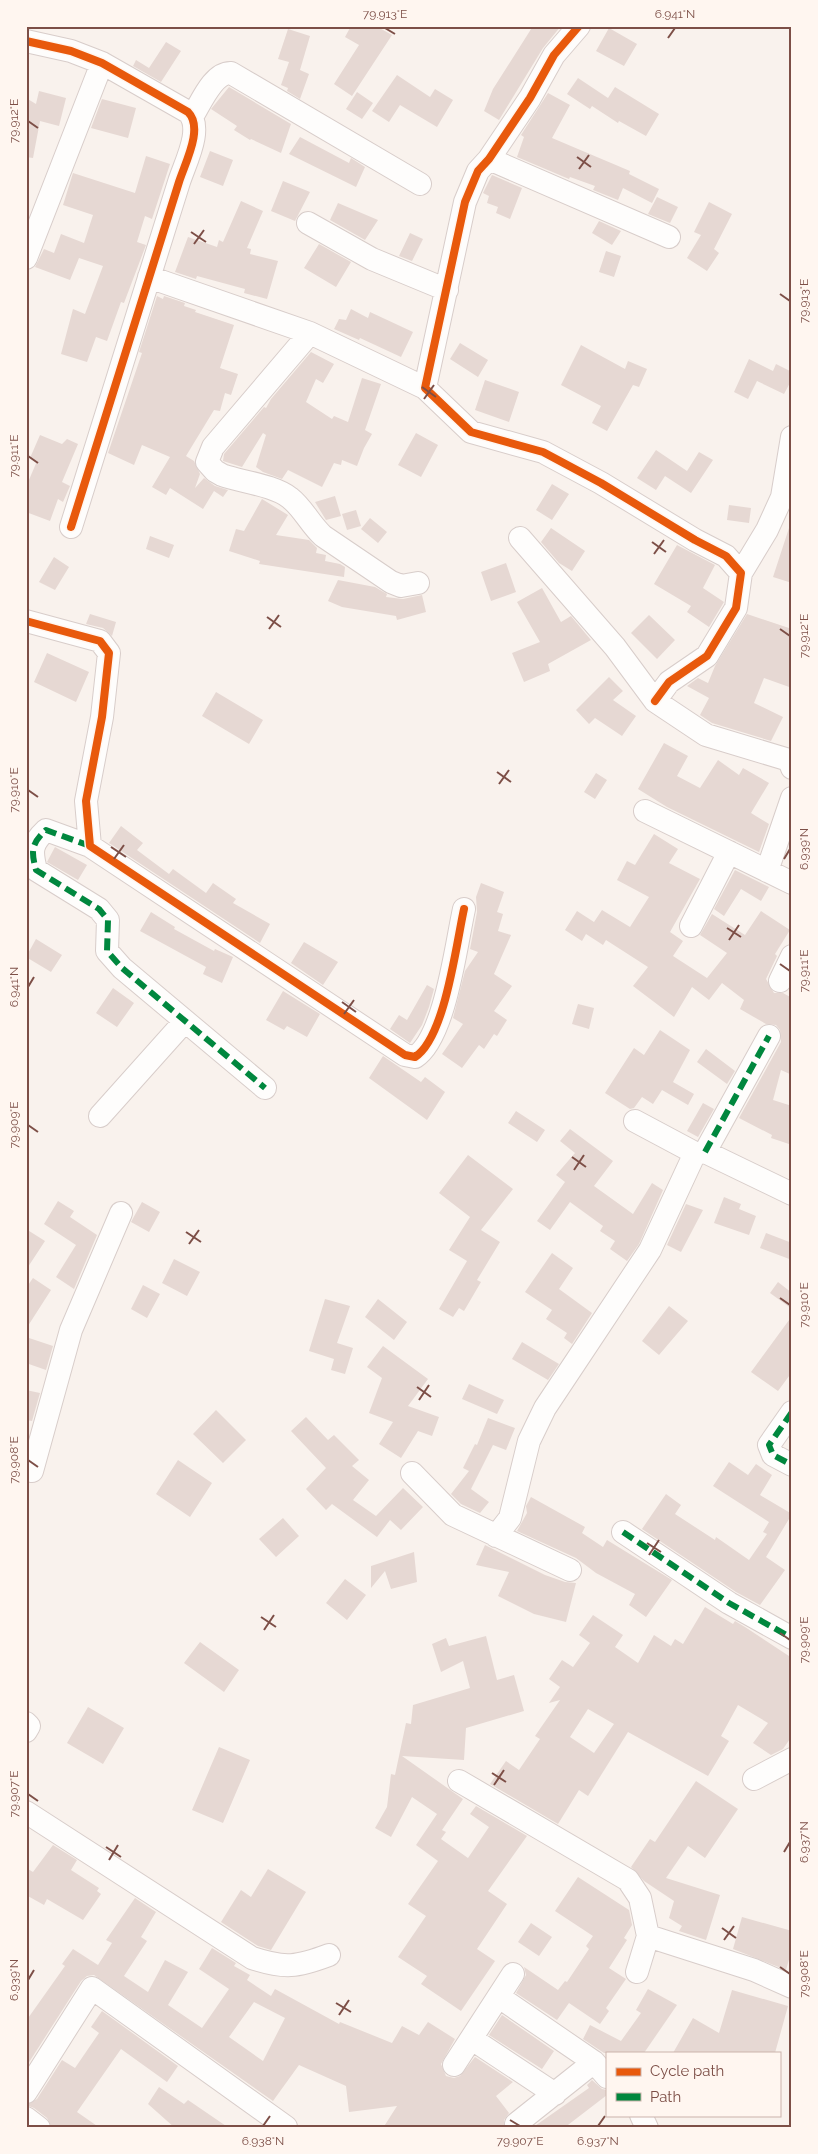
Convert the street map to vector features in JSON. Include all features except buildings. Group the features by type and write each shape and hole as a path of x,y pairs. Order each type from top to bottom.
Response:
{"street":[{"path":"425,388 465,202 478,171 489,159 530,98 554,55 579,26"},
{"path":"26,41 71,51 102,63 188,112 192,117 194,133 71,527"},
{"path":"26,258 102,63"},
{"path":"192,117 217,79 223,74 231,73 420,184"},
{"path":"489,159 669,237"},
{"path":"308,223 372,260 447,290"},
{"path":"149,277 310,333 425,388 471,432 543,452 601,483 726,556 741,573"},
{"path":"310,333 213,446 206,462 222,475 287,496 301,508 314,528 323,536 391,582 401,586 418,583"},
{"path":"656,701 669,682 708,656 736,608 741,573 767,530 782,497 792,437"},
{"path":"520,538 615,647 656,701 706,734 789,760 792,768"},
{"path":"26,620 100,641 110,653 102,717 86,801 90,846"},
{"path":"767,871 792,798"},
{"path":"644,812 792,883"},
{"path":"266,1088 122,968 107,951 108,920 99,909 36,870 32,856 35,840 46,830 90,846 335,1010 405,1055 415,1057 424,1052 442,1012 464,909"},
{"path":"691,926 729,852"},
{"path":"780,980 792,956"},
{"path":"100,1116 185,1021"},
{"path":"496,1536 510,1518 529,1441 545,1408 650,1250 700,1152 769,1036"},
{"path":"635,1121 792,1194"},
{"path":"26,1469 32,1471 71,1330 121,1213"},
{"path":"792,1412 769,1445 773,1455 792,1465"},
{"path":"412,1473 453,1515 570,1570"},
{"path":"622,1532 730,1603 792,1638"},
{"path":"26,1723 29,1726 26,1731"},
{"path":"754,1778 792,1759"},
{"path":"459,1781 628,1880 640,1898 648,1936 637,1972"},
{"path":"26,1812 252,1958 275,1966 301,1965 329,1955"},
{"path":"648,1936 754,1970 792,1987"},
{"path":"454,2065 513,1974"},
{"path":"26,2092 92,1988 286,2127"},
{"path":"499,1996 600,2069 555,2094 516,2124"},
{"path":"472,2038 555,2094"},
{"path":"641,2116 647,2128"},
{"path":"26,2118 39,2128"}],"marked path":[{"path":"90,846 46,830 37,839 35,844 33,858 36,870 99,909 108,920 107,951 122,968 265,1088"},
{"path":"705,1152 769,1036"},
{"path":"792,1412 769,1445 773,1455 792,1465"},
{"path":"623,1532 729,1603 792,1638"}],"cycle path":[{"path":"579,26 554,55 530,98 489,159 478,171 465,202 425,388 471,432 543,452 601,483 695,540 726,556 741,573 736,608 707,656 669,682 655,701"},
{"path":"26,41 71,51 102,63 188,112 194,127 194,136 189,156 179,182 71,527"},
{"path":"26,621 100,641 109,653 102,717 86,801 90,846 405,1055 415,1057 425,1047 434,1031 448,989 464,909"}]}
